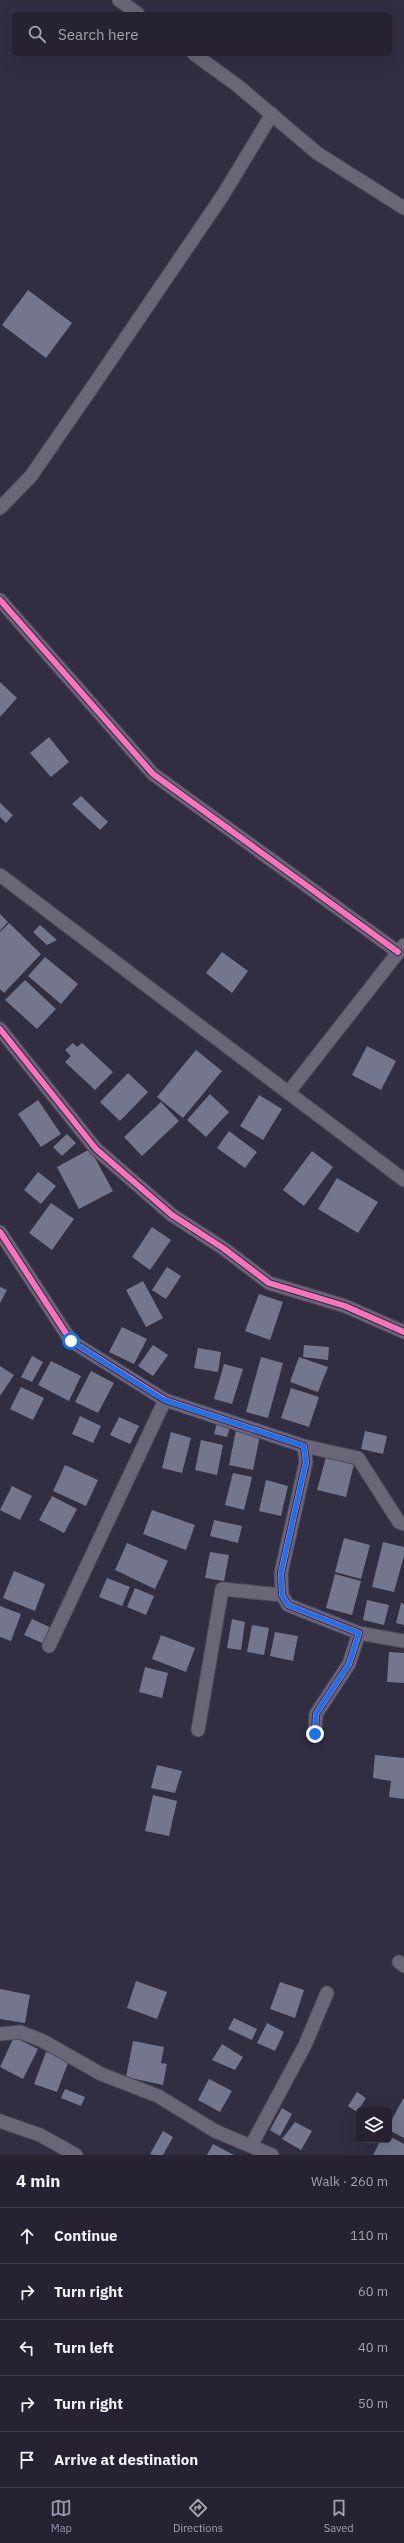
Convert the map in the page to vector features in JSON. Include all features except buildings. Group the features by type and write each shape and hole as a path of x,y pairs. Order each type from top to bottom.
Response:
{"street":[{"path":"119,0 135,12"},
{"path":"197,56 238,86 317,152 404,208"},
{"path":"0,508 31,476 78,408 223,195 272,114"},
{"path":"0,600 153,774 401,948 288,1093"},
{"path":"0,875 404,1180"},
{"path":"0,1029 96,1149 172,1215 223,1248 270,1283 345,1306 404,1332"},
{"path":"0,1232 71,1341 164,1400 304,1446 358,1458 399,1522 404,1524"},
{"path":"49,1646 164,1400"},
{"path":"304,1446 306,1462 281,1573 282,1595 288,1605 359,1633 404,1641"},
{"path":"198,1730 222,1589 282,1595"},
{"path":"315,1734 316,1714 349,1664 359,1633"},
{"path":"251,2146 305,2045 327,1993"},
{"path":"0,2034 20,2032 43,2041 101,2074 158,2096 215,2131 272,2155"},
{"path":"0,2121 40,2136 76,2155"}],"cycle path":[{"path":"0,600 153,774 398,952"},
{"path":"0,1029 96,1149 172,1215 223,1248 269,1283 345,1306 404,1332"},
{"path":"0,1232 71,1341 165,1400 304,1446 306,1462 281,1573 282,1595 288,1605 359,1633 349,1664 316,1714 315,1734"}],"route":[{"path":"71,1341 164,1400 304,1446 306,1462 281,1573 282,1595 288,1605 359,1633 349,1664 316,1714 315,1734"}]}
